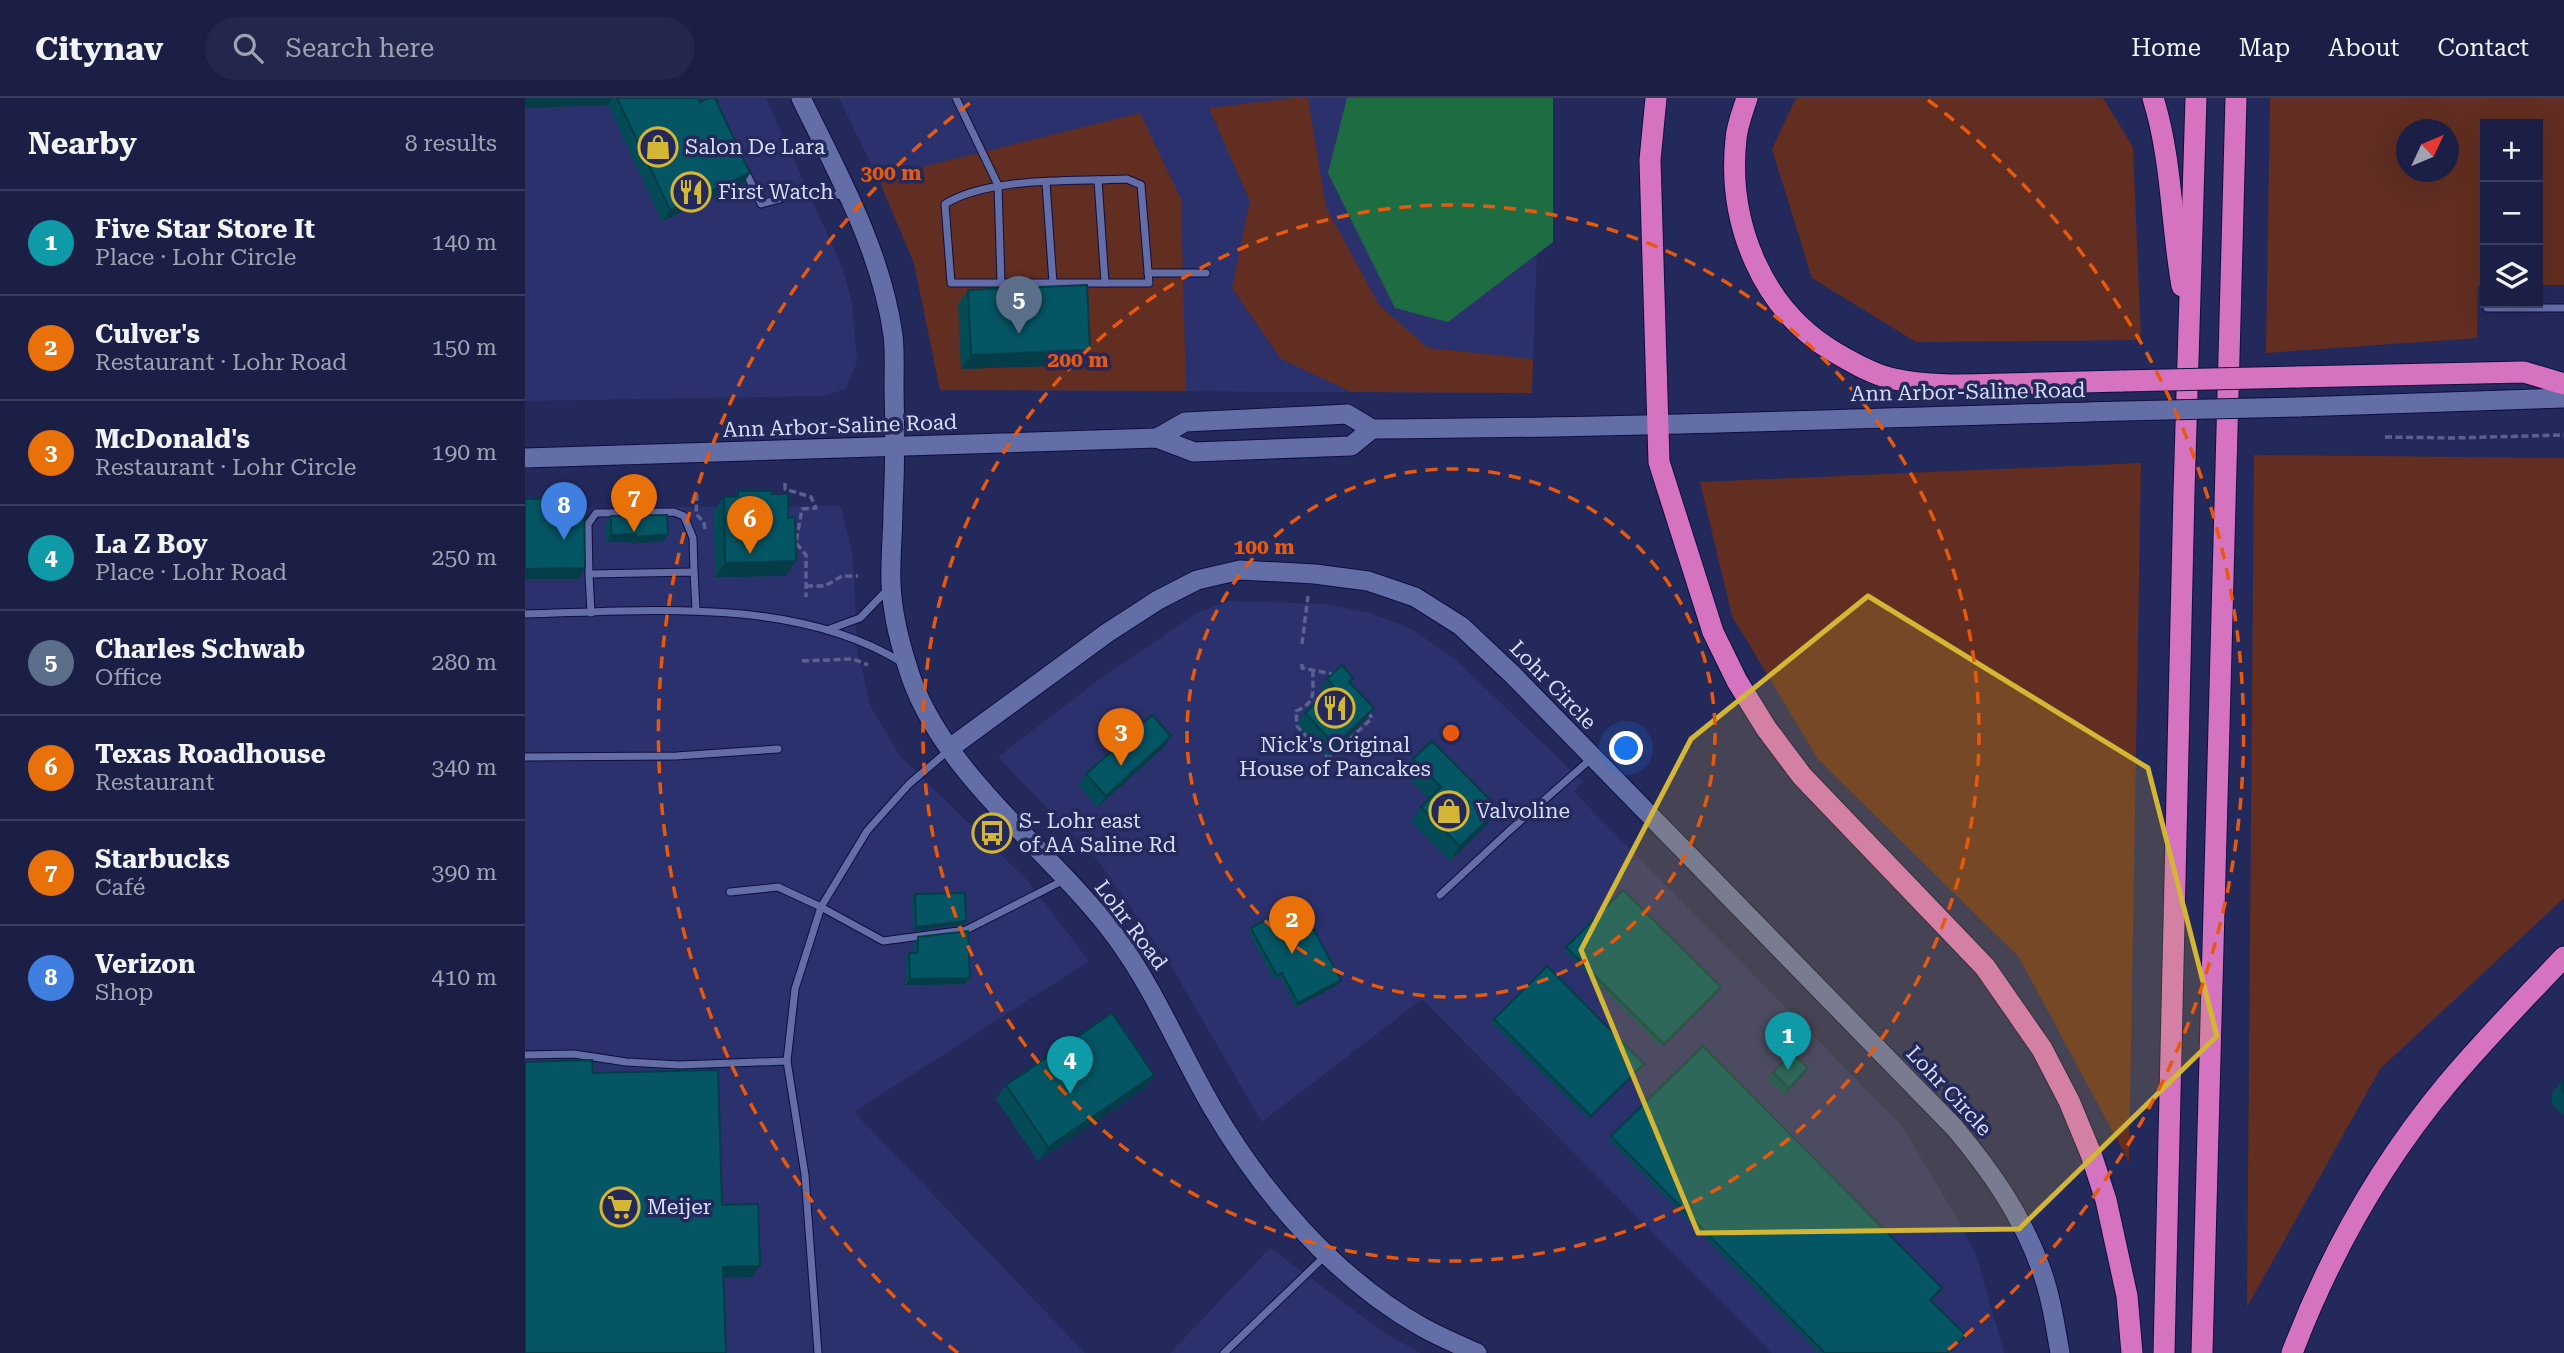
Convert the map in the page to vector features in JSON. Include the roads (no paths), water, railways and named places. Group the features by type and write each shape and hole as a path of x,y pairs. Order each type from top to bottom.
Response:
{"highway":[{"path":"1656,98 1650,160 1659,462 1713,632 1737,681 1766,728 1802,776 1985,967 2042,1049 2069,1101 2106,1200 2127,1296 2132,1353"},
{"path":"1747,98 1736,137 1734,180 1743,232 1762,279 1786,312 1821,344 1852,362 1891,379 1927,385 2524,372 2564,384"},
{"path":"2153,98 2160,119 2167,162 2175,249 2189,328"},
{"path":"2164,1353 2196,98"},
{"path":"2202,1353 2236,98"},
{"path":"2291,1353 2338,1250 2376,1182 2447,1084 2564,957"}],"street":[{"name":"Lohr Road","path":"801,98 849,196 881,274 893,338 895,447 891,586 907,667 925,710 978,784 1067,878 1115,936 1153,992 1211,1105 1239,1149 1288,1213 1325,1256 1375,1296 1423,1328 1477,1353"},
{"name":"Ann Arbor-Saline Road","path":"1157,438 1185,422 1347,414 1372,429 1657,426 2564,398"},
{"name":"Ann Arbor-Saline Road","path":"525,458 1157,438 1194,452 1351,446 1372,429"},
{"name":"Lohr Circle","path":"950,748 1107,633 1158,600 1197,580 1240,570 1315,574 1368,581 1415,597 1461,626 1513,675 1975,1152 1995,1178 2022,1224 2042,1270 2060,1353"}],"lane":[{"path":"956,98 998,185 1001,282"},
{"path":"739,157 761,204 806,192 849,196"},
{"path":"1127,179 1141,185 1149,283 951,283 945,205 960,195 998,185 1127,179"},
{"path":"1098,180 1105,283"},
{"path":"1046,183 1053,283"},
{"path":"1148,273 1206,273"},
{"path":"2487,308 2564,309"},
{"path":"591,613 587,524 596,513 674,512 684,516 693,538 696,610"},
{"path":"589,574 694,572"},
{"path":"827,630 860,618 891,586"},
{"path":"525,614 696,610 748,614 827,630 882,651 907,667"},
{"path":"818,1353 805,1175 787,1062 795,989 821,907 867,831 909,783 950,748"},
{"path":"525,757 676,756 778,749"},
{"path":"1440,895 1592,758"},
{"path":"730,892 778,887 883,941 966,930 1067,878"},
{"path":"525,1055 574,1054 626,1062 680,1065 787,1062"},
{"path":"1224,1353 1325,1256"}],"place":[{"name":"Salon De Lara","path":"658,147"},
{"name":"First Watch","path":"691,192"},
{"name":"Charles Schwab","path":"1019,334"},
{"name":"Starbucks","path":"634,532"},
{"name":"Verizon","path":"564,540"},
{"name":"Texas Roadhouse","path":"750,554"},
{"name":"Nick's Original House of Pancakes","path":"1335,708"},
{"name":"McDonald's","path":"1121,766"},
{"name":"Valvoline","path":"1449,811"},
{"name":"S- Lohr east of AA Saline Rd","path":"992,833"},
{"name":"Culver's","path":"1292,954"},
{"name":"Five Star Store It","path":"1788,1070"},
{"name":"La Z Boy","path":"1070,1094"},
{"name":"Meijer","path":"620,1207"}]}
